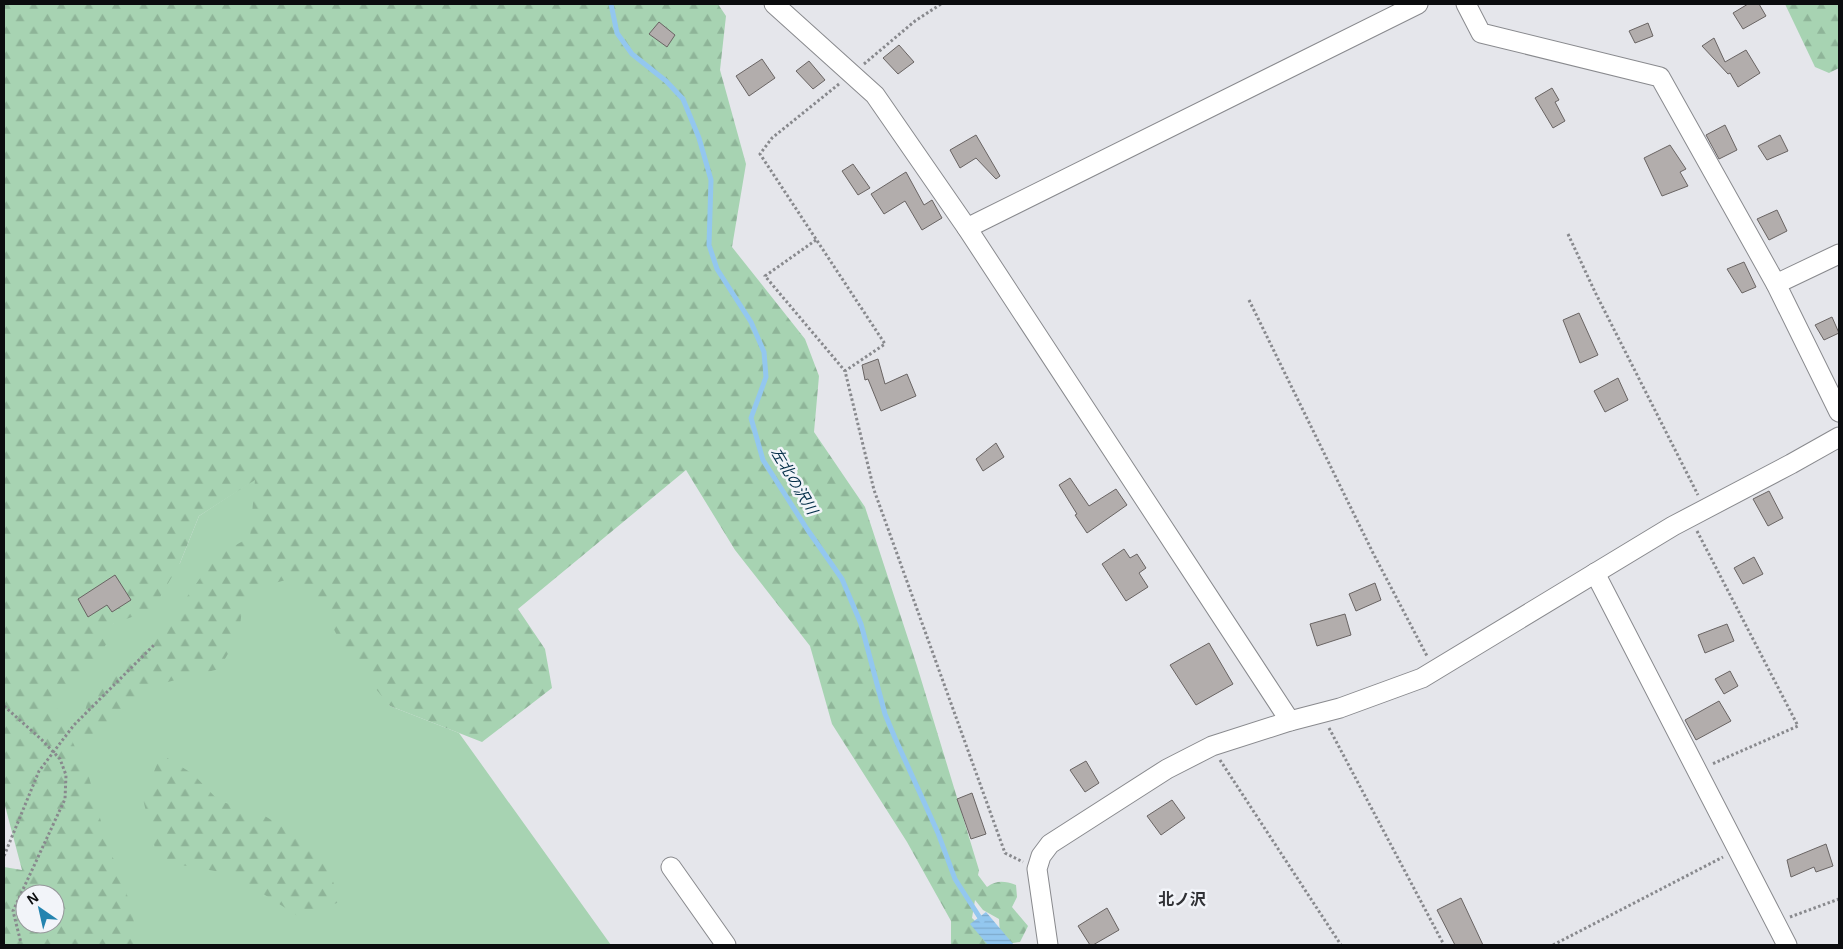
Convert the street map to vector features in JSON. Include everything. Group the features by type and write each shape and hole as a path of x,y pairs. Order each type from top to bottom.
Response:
{"street":[{"path":"774,4 875,95 967,228 1290,721"},
{"path":"967,228 1418,4"},
{"path":"1466,4 1481,33 1660,77 1776,284 1839,412"},
{"path":"1776,284 1839,254"},
{"path":"1048,945 1037,869 1041,856 1050,844 1167,770 1212,746 1290,721 1321,714 1422,678 1595,572 1697,513 1839,437"},
{"path":"1595,572 1787,945"},
{"path":"671,867 726,945"}],"path":[{"path":"845,371 885,344 760,154 772,138 915,21 941,4"},
{"path":"1568,234 1798,726 1697,770"},
{"path":"816,240 765,276 845,371 874,490 1005,853 1037,869"},
{"path":"1249,300 1360,527 1434,670"},
{"path":"4,856 39,771 74,725 155,644"},
{"path":"4,706 60,759 66,775 65,799 13,911 21,943"},
{"path":"1321,714 1444,945"},
{"path":"1212,746 1341,945"},
{"path":"1552,945 1738,849"},
{"path":"1775,922 1839,899"}],"green space":[{"path":"4,4 718,4 726,16 720,70 746,164 732,247 805,339 819,376 814,432 865,507 917,666 979,870 978,875 987,887 1001,882 1016,885 1017,897 1012,907 1028,926 1020,942 1006,944 1000,935 999,919 983,910 975,900 972,918 1000,945 951,945 951,921 907,842 832,724 810,646 735,550 686,470 518,609 545,649 552,688 482,742 390,706 346,653 319,600 286,580 263,586 242,609 239,635 219,669 156,685 105,728 88,736 81,732 88,697 104,680 165,628 215,557 250,537 255,480 199,516 180,563 153,609 113,624 106,645 90,666 53,700 89,777 107,844 124,883 140,945 4,945 4,867 22,870 4,802"},
{"path":"1785,4 1839,4 1839,68 1829,73 1815,67"},
{"path":"255,479 390,706 459,733 611,945 128,945 41,689 180,563 199,516"},
{"path":"161,754 193,774 219,801 260,813 323,852 340,902 298,916 232,874 158,861 143,799"}],"water":[{"path":"986,912 1014,945 988,945 970,924"}],"building":[{"path":"1748,4 1759,4 1766,16 1743,29 1733,13"},
{"path":"659,22 675,35 667,47 649,34"},
{"path":"1648,23 1653,36 1635,43 1629,31"},
{"path":"1714,38 1725,62 1746,50 1760,73 1738,87 1730,73 1728,74 1702,46"},
{"path":"899,45 914,62 898,74 883,58"},
{"path":"762,59 775,78 749,96 736,76"},
{"path":"809,61 825,80 813,89 796,71"},
{"path":"1552,88 1559,100 1555,102 1565,121 1553,128 1535,98"},
{"path":"1725,125 1737,150 1719,159 1706,135"},
{"path":"976,135 1000,176 996,179 976,158 960,168 950,150"},
{"path":"1780,135 1788,151 1767,160 1758,146"},
{"path":"1670,145 1686,169 1680,172 1688,186 1662,196 1644,158"},
{"path":"853,164 870,188 858,195 842,171"},
{"path":"906,172 924,205 932,200 942,218 922,230 905,201 884,214 871,194"},
{"path":"1777,210 1787,231 1769,240 1757,219"},
{"path":"1744,262 1756,287 1742,293 1727,269"},
{"path":"1579,313 1598,355 1580,363 1563,320"},
{"path":"1832,317 1839,333 1824,340 1815,325"},
{"path":"878,359 885,384 907,374 916,396 881,411 868,379 865,380 862,365"},
{"path":"1618,378 1628,400 1605,412 1594,391"},
{"path":"996,443 1004,457 983,471 976,459"},
{"path":"1070,478 1089,506 1116,489 1127,505 1087,533 1059,485"},
{"path":"1769,491 1783,518 1768,526 1753,499"},
{"path":"1124,549 1130,558 1137,554 1146,568 1139,573 1148,587 1126,601 1102,564"},
{"path":"1754,557 1763,574 1743,584 1734,568"},
{"path":"115,575 131,600 112,612 107,605 88,617 78,599"},
{"path":"1375,583 1381,600 1356,611 1349,594"},
{"path":"1345,614 1351,635 1317,646 1310,624"},
{"path":"1727,624 1734,641 1705,653 1698,635"},
{"path":"1209,643 1233,684 1196,705 1170,665"},
{"path":"1730,671 1738,686 1724,694 1715,679"},
{"path":"1719,701 1731,721 1696,740 1685,720"},
{"path":"1086,761 1099,783 1085,792 1070,770"},
{"path":"972,793 986,834 971,839 957,799"},
{"path":"1172,800 1185,818 1161,835 1147,816"},
{"path":"1826,844 1833,866 1816,872 1814,867 1791,877 1787,860"},
{"path":"1461,898 1483,945 1455,945 1437,910"},
{"path":"1107,908 1119,930 1090,945 1078,926"}],"waterway":[{"name":"左北の沢川","path":"611,4 617,33 632,54 666,81 683,99 699,138 711,180 709,245 717,269 751,322 764,352 766,377 751,418 763,460 807,529 842,579 861,624 885,714 938,833 955,879 982,921"}],"district":[{"name":"北ノ沢","path":"1182,899"}]}
